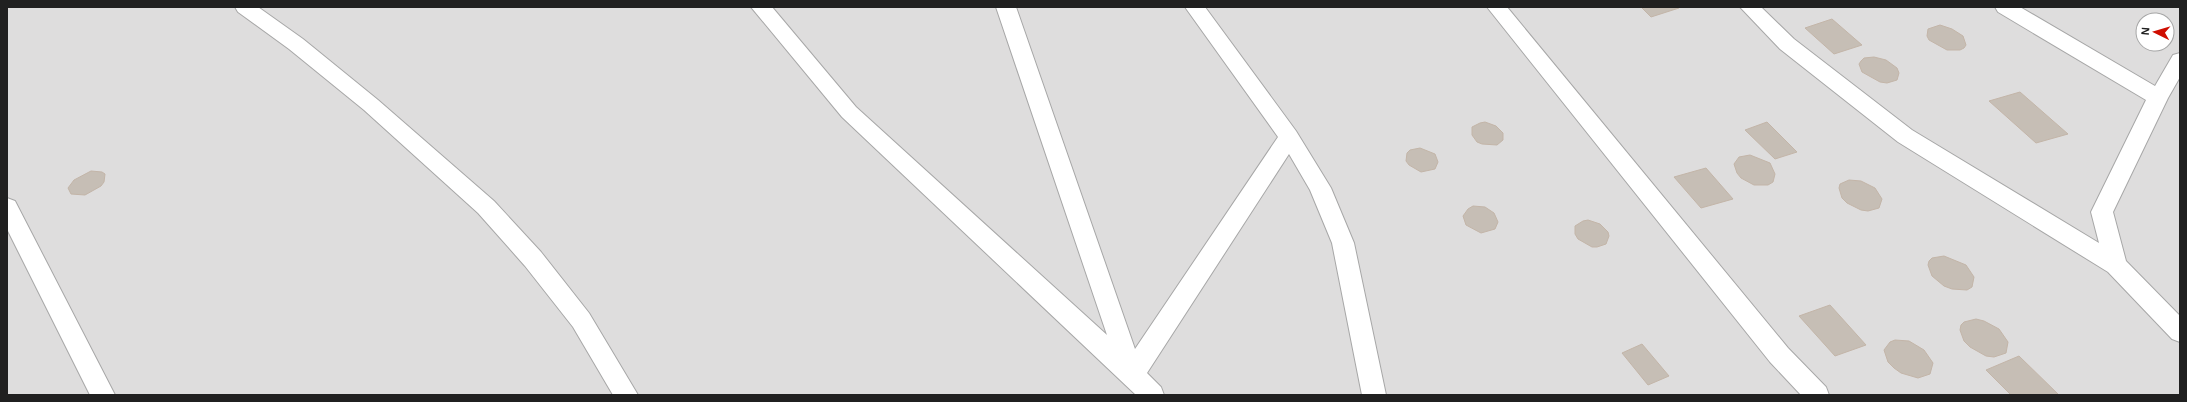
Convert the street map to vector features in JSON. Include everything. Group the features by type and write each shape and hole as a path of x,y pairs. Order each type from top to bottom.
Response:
{"street":[{"path":"245,7 296,44 371,105 486,208 533,259 581,320 626,395"},
{"path":"761,7 849,112 1132,374 1152,395"},
{"path":"1006,7 1132,374"},
{"path":"1195,7 1289,137 1320,188 1343,243 1374,395"},
{"path":"1497,7 1779,355 1817,395"},
{"path":"1750,7 1787,44 1905,136 2116,264 2180,332"},
{"path":"2005,7 2158,97"},
{"path":"2116,264 2102,212 2158,97 2180,60"},
{"path":"1132,374 1289,137"},
{"path":"7,207 103,395"}],"shaded area":[{"path":"7,7 2180,7 2180,395 7,395"}],"building":[{"path":"1641,7 1678,7 1679,8 1651,17"},
{"path":"1832,19 1862,45 1834,54 1805,28"},
{"path":"1940,25 1952,29 1963,36 1966,45 1964,48 1960,50 1947,50 1929,40 1927,36 1928,29"},
{"path":"1874,57 1886,60 1897,68 1899,73 1897,80 1887,83 1880,82 1862,72 1859,64 1861,61 1864,58"},
{"path":"2020,92 2068,134 2036,143 1989,101"},
{"path":"1485,122 1496,126 1503,133 1503,140 1497,145 1482,144 1477,142 1472,135 1472,127"},
{"path":"1767,122 1797,152 1775,159 1745,130"},
{"path":"1420,148 1435,154 1438,162 1435,169 1421,172 1409,165 1406,161 1407,153 1410,150"},
{"path":"1750,155 1770,163 1775,174 1773,182 1768,185 1754,185 1741,178 1737,173 1734,164 1739,157"},
{"path":"1706,168 1733,199 1701,208 1674,177"},
{"path":"91,171 102,172 105,174 104,182 101,186 85,195 71,194 68,188 74,180"},
{"path":"1849,180 1861,181 1875,188 1882,199 1879,208 1868,211 1861,210 1847,203 1842,198 1839,188 1840,184"},
{"path":"1473,206 1485,207 1494,213 1498,222 1495,229 1481,233 1466,225 1463,216 1468,209"},
{"path":"1588,220 1600,224 1608,232 1609,236 1606,244 1592,247 1578,239 1575,234 1575,226"},
{"path":"1944,256 1966,265 1974,277 1972,287 1967,290 1952,289 1944,286 1932,276 1928,265 1929,261 1932,258"},
{"path":"1830,305 1866,345 1835,356 1799,316"},
{"path":"1976,319 1984,321 1999,329 2008,342 2006,353 1994,357 1986,356 1970,347 1964,341 1960,330 1961,325 1964,322"},
{"path":"1895,340 1909,341 1924,350 1933,363 1930,374 1918,378 1901,373 1894,368 1888,362 1884,350 1890,342"},
{"path":"1642,344 1669,376 1648,385 1622,353"},
{"path":"2019,356 2059,395 2011,395 1986,370"}]}
